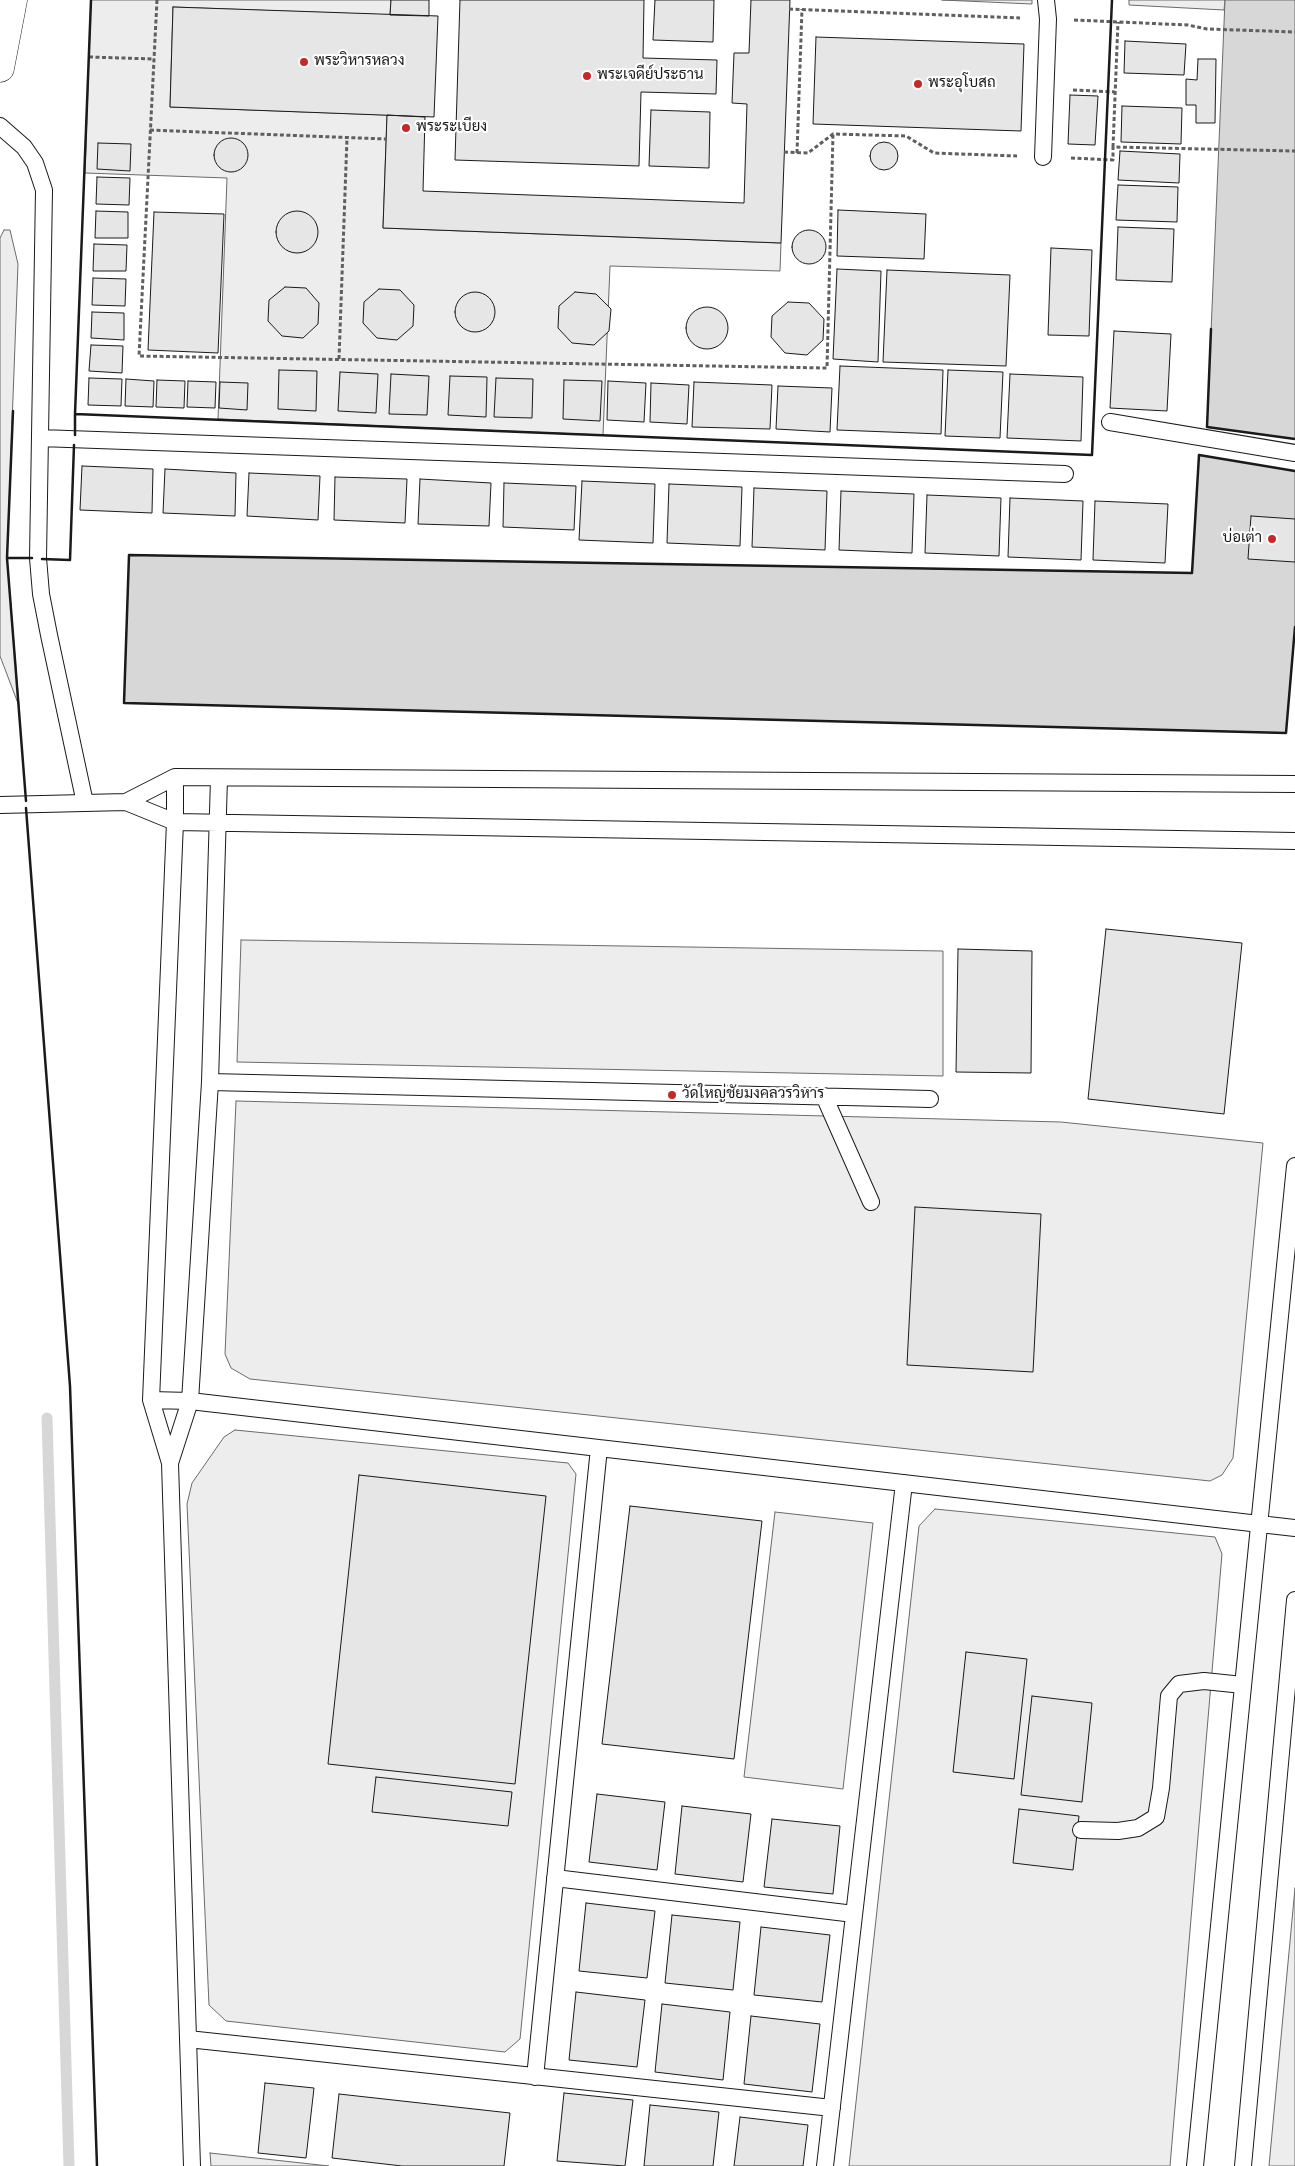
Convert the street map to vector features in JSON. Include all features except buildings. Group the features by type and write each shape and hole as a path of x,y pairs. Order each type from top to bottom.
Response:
{"main road":[{"path":"0,68 13,0"}],"lane":[{"path":"1043,157 1048,19 1046,0"},
{"path":"0,126 24,147 35,163 44,190 38,558 41,594 85,803"},
{"path":"1110,422 1295,453"},
{"path":"40,438 1065,474"},
{"path":"126,802 175,777 1295,784"},
{"path":"175,777 175,822 151,1400 170,1463 192,2166"},
{"path":"170,1463 190,1401 210,1082 219,778"},
{"path":"0,805 126,802 175,822 1295,841"},
{"path":"210,1082 930,1098"},
{"path":"824,1096 871,1202"},
{"path":"1195,2166 1259,1524 1290,1265 1295,1166"},
{"path":"151,1400 190,1401 1295,1528"},
{"path":"535,2076 599,1448"},
{"path":"825,2166 904,1483"},
{"path":"1243,2166 1295,1600"},
{"path":"1082,1830 1118,1831 1138,1828 1156,1817 1161,1788 1169,1696 1179,1684 1204,1681 1243,1685"},
{"path":"555,1878 854,1914"},
{"path":"188,2040 832,2108"}],"path":[{"path":"156,0 139,356 827,368 833,134"},
{"path":"789,9 1188,25 1207,29 1295,32"},
{"path":"797,153 802,9"},
{"path":"784,152 808,153 833,134 906,136 934,153 1113,160 1118,22"},
{"path":"89,57 154,60"},
{"path":"1046,89 1115,92"},
{"path":"150,130 386,139"},
{"path":"339,359 348,138"},
{"path":"1113,147 1295,150"}],"shaded area":[{"path":"91,0 391,0 390,15 173,7 170,107 387,115 383,228 781,243 780,271 610,266 603,435 218,419 227,178 85,173"},
{"path":"942,0 1032,0 1032,4"},
{"path":"1129,0 1225,0 1224,10 1129,5"},
{"path":"1225,0 1295,0 1295,439 1207,427"},
{"path":"4,230 10,230 18,264 7,558 19,706 0,656 0,238"},
{"path":"1199,455 1295,471 1295,627 1286,733 124,703 129,555 1192,573"},
{"path":"241,940 943,951 943,1076 237,1062"},
{"path":"236,1101 1061,1122 1263,1143 1233,1458 1222,1475 1210,1481 250,1379 231,1368 225,1354"},
{"path":"235,1430 568,1463 576,1474 520,2039 505,2052 226,2021 209,2005 187,1504 192,1483 224,1437"},
{"path":"935,1509 1215,1537 1222,1554 1170,2166 849,2166 919,1526"},
{"path":"775,1512 873,1523 843,1789 744,1777"},
{"path":"1295,1888 1295,2166 1269,2166"},
{"path":"210,2153 329,2166 211,2166"}],"waterway":[{"path":"47,1418 69,2166"}],"wall":[{"path":"91,0 75,414 1092,455 1112,0"},
{"path":"1211,329 1207,427 1295,439"},
{"path":"13,411 7,558 26,801"},
{"path":"75,414 75,435"},
{"path":"42,559 70,560 74,445"},
{"path":"1295,471 1199,455 1192,573 129,555 124,703 1286,733 1295,627"},
{"path":"7,558 32,558"},
{"path":"26,808 70,1386 97,2166"}],"place":[{"name":"พระวิหารหลวง","path":"304,62"},
{"name":"พระเจดีย์ประธาน","path":"587,76"},
{"name":"พระอุโบสถ","path":"918,84"},
{"name":"พระระเบียง","path":"406,128"},
{"name":"บ่อเต่า","path":"1272,539"},
{"name":"วัดใหญ่ชัยมงคลวรวิหาร","path":"672,1095"}]}
